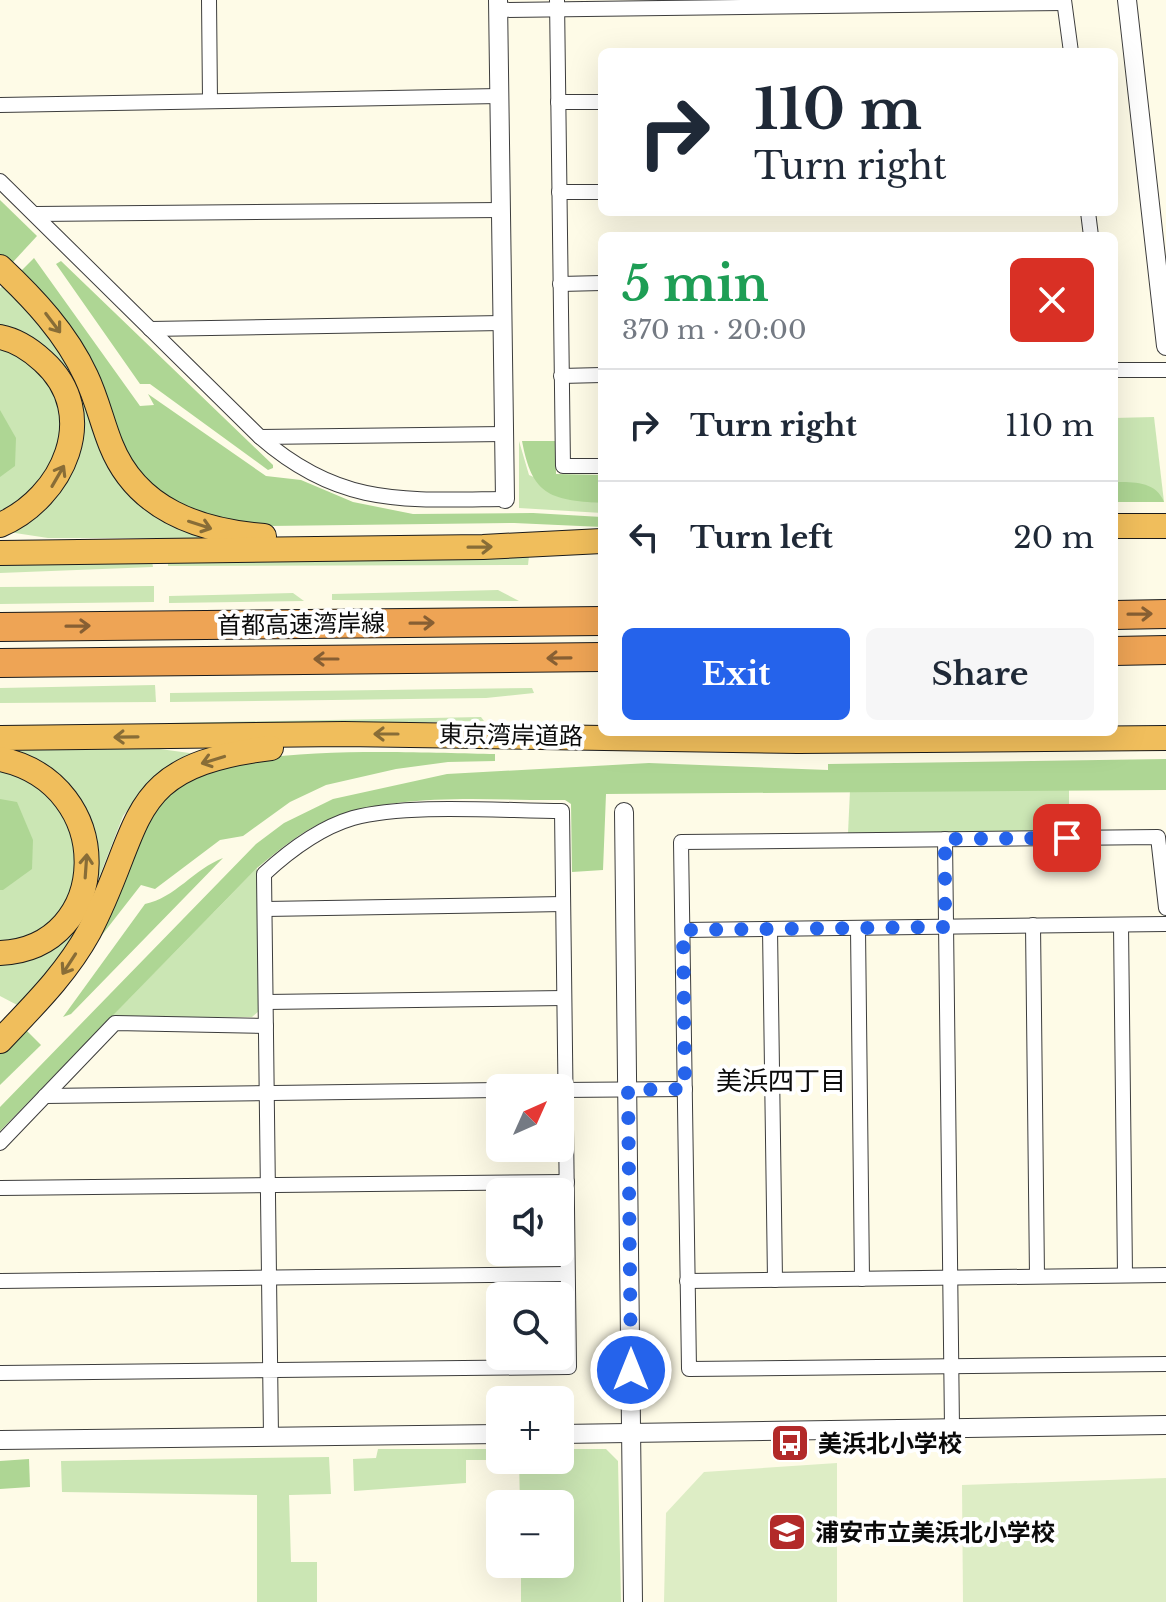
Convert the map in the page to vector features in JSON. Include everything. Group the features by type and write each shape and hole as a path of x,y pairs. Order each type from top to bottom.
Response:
{"highway":[{"path":"0,267 47,315 76,356 120,466 148,497 168,512 211,528 346,549"},
{"path":"0,337 34,353 58,377 69,404 72,435 64,467 47,494 18,517 0,525"},
{"path":"1118,526 1166,526"},
{"path":"0,553 346,549 598,541"},
{"path":"1118,615 1166,614"},
{"name":"首都高速湾岸線","path":"0,627 598,621"},
{"path":"1118,651 1166,650"},
{"name":"首都高速湾岸線","path":"0,663 598,657"},
{"path":"0,1041 70,964 97,913 127,834 157,790 175,775 210,760 344,734"},
{"name":"東京湾岸道路","path":"0,738 344,734 940,740 1166,738"},
{"path":"0,759 33,770 62,792 84,833 87,864 80,897 64,921 39,942 24,949 0,953"}],"street":[{"path":"209,0 210,100"},
{"path":"1127,0 1166,346"},
{"path":"0,181 260,437 291,463 321,481 354,492 413,500 505,499 498,5 1064,2 1070,48"},
{"path":"557,5 563,466 598,466"},
{"path":"0,105 499,96"},
{"path":"558,102 598,102"},
{"path":"559,192 598,192"},
{"path":"35,214 501,210"},
{"path":"560,284 598,283"},
{"path":"150,329 502,323"},
{"path":"1118,370 1166,370"},
{"path":"561,376 598,375"},
{"path":"260,437 504,434"},
{"path":"271,1437 264,874 301,844 353,818 417,812 562,811 563,1074"},
{"path":"624,812 633,1602"},
{"path":"1166,908 1158,837 681,842 689,1369 951,1369 1166,1364"},
{"path":"945,839 952,1427"},
{"path":"265,909 563,904"},
{"path":"683,930 1166,924"},
{"path":"1033,925 1037,1276"},
{"path":"1121,925 1125,1275"},
{"path":"770,929 775,1280"},
{"path":"858,929 862,1279"},
{"path":"266,1002 564,998"},
{"path":"0,1143 115,1023 266,1026"},
{"path":"574,1090 685,1089"},
{"path":"45,1096 486,1090"},
{"path":"0,1188 486,1183"},
{"path":"0,1373 569,1367 567,1266"},
{"path":"0,1281 567,1274"},
{"path":"687,1281 1166,1275"},
{"path":"574,1434 1166,1425"},
{"path":"0,1440 486,1434"}],"green space":[{"path":"0,200 37,236 13,262 8,262 0,254"},
{"path":"34,258 140,406 154,405 148,394 266,476 301,480 353,502 413,514 533,513 598,517 598,527 514,523 269,526 214,519 177,505 138,472 20,272"},
{"path":"61,261 273,468 268,470 150,384 140,384 56,264"},
{"path":"8,283 203,538 48,538 2,531 40,510 74,384 44,346 0,325 0,288"},
{"path":"0,343 15,348 58,392 63,444 29,498 0,513"},
{"path":"0,410 16,438 15,466 0,477"},
{"path":"1154,417 1164,502 1118,502 1118,418"},
{"path":"519,441 529,475 598,503 598,513 519,508"},
{"path":"522,441 556,441 556,474 598,475 598,503 568,500 546,491 537,483"},
{"path":"1118,482 1150,486 1164,502 1118,502"},
{"path":"529,556 528,565 168,566 168,560"},
{"path":"152,561 153,567 0,573 0,563"},
{"path":"154,586 154,602 0,604 0,587"},
{"path":"498,590 519,601 332,600 332,594"},
{"path":"293,593 304,601 169,603 169,596"},
{"path":"155,685 156,702 0,703 0,688"},
{"path":"532,688 534,693 486,698 170,702 170,693"},
{"path":"481,717 484,721 170,729 170,723"},
{"path":"145,747 197,754 147,785 123,816 79,929 62,960 21,1007 0,996 0,962 33,955 96,863 96,842 89,815 75,793 3,749"},
{"path":"379,752 495,754 495,761 448,762 396,769 326,785 290,802 243,836 220,840 155,889 141,885 38,1017 124,853 164,796 182,780 211,768 289,755"},
{"path":"1166,759 1166,790 606,794 603,870 572,872 571,804 565,800 415,801 356,811 309,830 257,868 0,1131 0,1107 256,844 284,823 333,799 447,774 649,763 828,770 828,764"},
{"path":"1069,764 1069,832 848,833 851,769"},
{"path":"0,767 39,785 59,802 68,817 77,853 71,891 51,923 32,935 0,943"},
{"path":"0,799 17,802 33,840 32,869 3,890 0,890"},
{"path":"223,858 71,1014 63,1017 145,904 166,896"},
{"path":"257,868 259,1011 252,1017 110,1018"},
{"path":"23,1027 41,1045 0,1085 0,1050"},
{"path":"378,1449 486,1449 486,1460 466,1460 466,1483 354,1491 353,1459 376,1458"},
{"path":"574,1449 606,1449 618,1461 621,1602 521,1602 521,1578 574,1578 574,1490 520,1490 519,1474 574,1474"},
{"path":"329,1457 331,1494 289,1495 291,1562 317,1562 317,1602 257,1602 257,1495 62,1492 61,1461"},
{"path":"29,1459 30,1487 0,1489 0,1461"},
{"path":"837,1463 837,1602 664,1602 666,1513 704,1472"},
{"path":"1166,1478 1166,1602 963,1602 962,1485"}],"place":[{"name":"美浜北小学校","path":"790,1443"},
{"name":"浦安市立美浜北小学校","path":"787,1532"}],"district":[{"name":"美浜四丁目","path":"781,1081"}],"route":[{"path":"631,1370 628,1090 685,1089 683,930 945,927 945,839 1067,838"}]}
